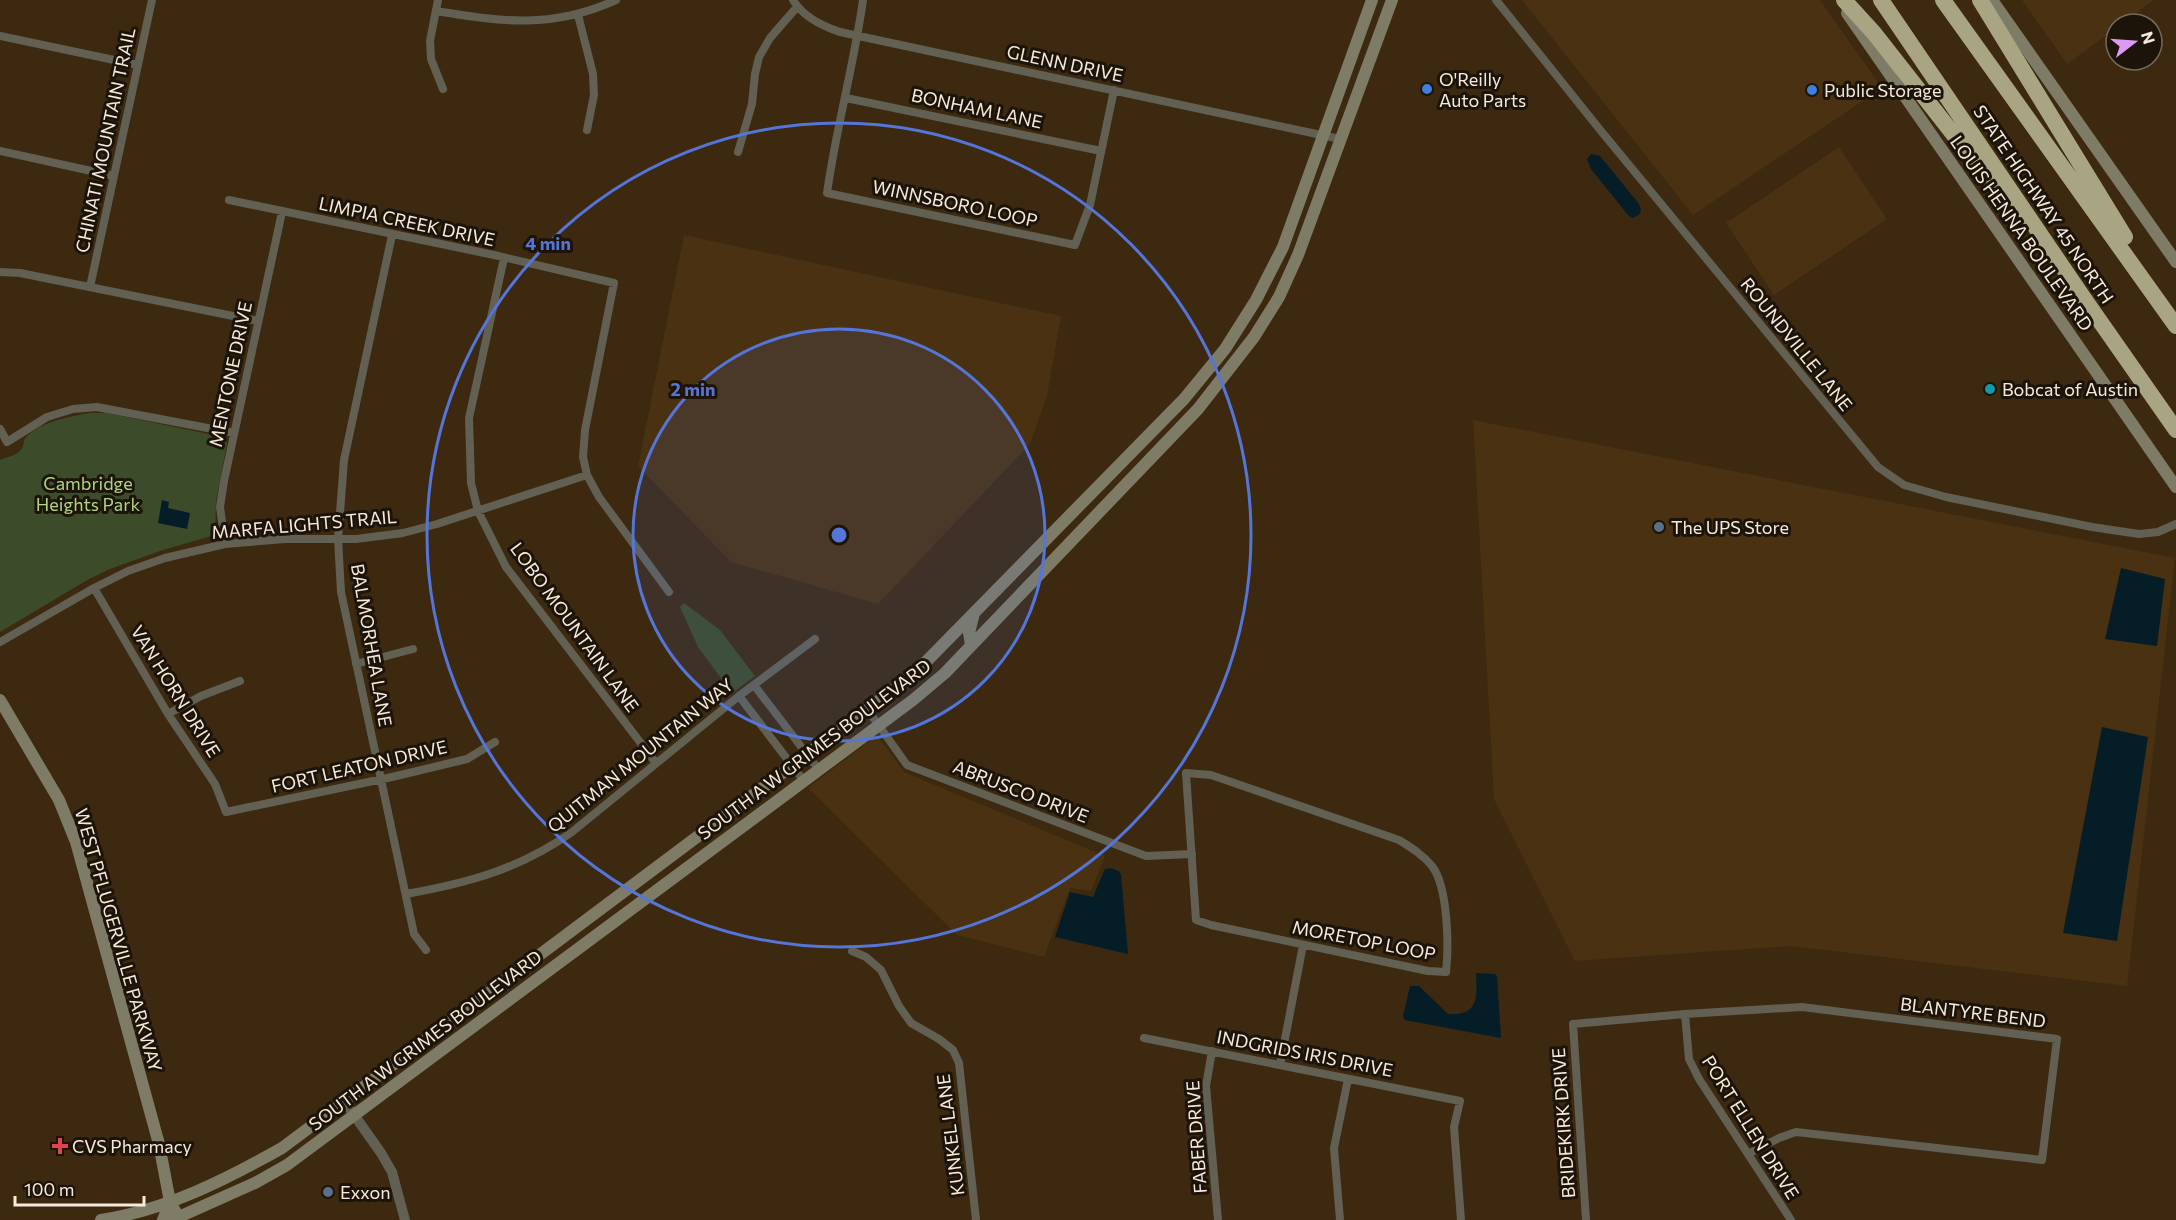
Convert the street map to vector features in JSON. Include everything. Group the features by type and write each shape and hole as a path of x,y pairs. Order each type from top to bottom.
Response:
{"highway":[{"path":"1844,0 1874,33 2083,297"},
{"name":"STATE HIGHWAY 45 NORTH","path":"1881,0 2176,430"},
{"name":"STATE HIGHWAY 45 NORTH","path":"1944,0 2175,324"},
{"path":"1980,0 2141,263 2175,324"}],"main road":[{"name":"SOUTH A W GRIMES BOULEVARD","path":"101,1220 170,1202 246,1168 273,1153 482,1000 913,675 1184,399 1225,349 1256,300 1283,247 1372,0"},
{"name":"SOUTH A W GRIMES BOULEVARD","path":"177,1219 255,1183 287,1165 819,770 945,673 1198,409 1238,358 1278,297 1298,255 1392,0"},
{"name":"LOUIS HENNA BOULEVARD","path":"1838,0 2176,487"},
{"path":"1992,0 2176,262"},
{"path":"1225,349 1238,358"},
{"path":"1141,442 1154,454"},
{"path":"971,645 970,626 976,609"},
{"name":"WEST PFLUGERVILLE PARKWAY","path":"0,700 59,800 76,842 159,1144 170,1202 177,1219"},
{"path":"687,845 697,860"},
{"path":"572,932 583,945"},
{"path":"482,1000 492,1013"},
{"path":"163,1220 170,1202"}],"street":[{"name":"CHINATI MOUNTAIN TRAIL","path":"90,287 152,0"},
{"path":"438,0 430,41 430,59 443,89"},
{"path":"436,11 486,19 528,22 578,15 616,0"},
{"name":"WINNSBORO LOOP","path":"863,0 827,193 1075,245 1090,206 1113,90"},
{"name":"ROUNDVILLE LANE","path":"1496,0 1878,467 1904,485 1937,495 2092,527 2139,534 2158,532 2176,524"},
{"path":"738,152 752,104 759,57 795,4"},
{"name":"GLENN DRIVE","path":"795,4 827,28 858,36 1340,139"},
{"path":"578,15 593,74 594,95 587,130"},
{"path":"0,36 138,65"},
{"name":"BONHAM LANE","path":"846,98 1101,151"},
{"path":"0,151 114,176"},
{"name":"LIMPIA CREEK DRIVE","path":"229,200 614,283 585,430 582,457 587,475"},
{"name":"MENTONE DRIVE","path":"225,544 220,507 282,212"},
{"name":"BALMORHEA LANE","path":"392,235 344,460 338,539 341,592 356,664 414,934 426,950"},
{"name":"LOBO MOUNTAIN LANE","path":"504,258 469,418 471,483 478,511 506,567 656,763"},
{"path":"0,272 20,273 258,321"},
{"path":"0,429 8,442 47,417 73,409 97,407 234,433"},
{"path":"587,475 602,502 669,592"},
{"name":"MARFA LIGHTS TRAIL","path":"0,642 94,588 165,558 225,544 285,539 356,539 403,532 437,525 587,475"},
{"name":"VAN HORN DRIVE","path":"94,588 168,714 215,784 226,812"},
{"name":"QUITMAN MOUNTAIN WAY","path":"406,894 488,876 551,848 739,696 815,639"},
{"path":"356,664 413,649"},
{"path":"168,714 201,696 240,681"},
{"path":"754,685 819,770"},
{"path":"739,696 804,781"},
{"name":"ABRUSCO DRIVE","path":"867,710 907,765 1146,856 1192,854"},
{"name":"FORT LEATON DRIVE","path":"226,812 467,759 495,742"},
{"name":"MORETOP LOOP","path":"1186,772 1211,775 1399,840 1418,852 1434,868 1444,896 1448,953 1446,972 1428,971 1196,920 1192,854 1186,772"},
{"path":"1280,1065 1304,945"},
{"name":"KUNKEL LANE","path":"852,951 866,957 881,970 898,1006 911,1023 939,1039 953,1050 956,1056 959,1063 976,1220"},
{"name":"BLANTYRE BEND","path":"1572,1024 1802,1007 2057,1039 2042,1160 1796,1132 1748,1154"},
{"name":"PORT ELLEN DRIVE","path":"1685,1014 1689,1059 1698,1079 1789,1217"},
{"name":"BRIDEKIRK DRIVE","path":"1572,1024 1586,1220"},
{"name":"INDGRIDS IRIS DRIVE","path":"1144,1038 1460,1101 1454,1127 1461,1220"},
{"name":"FABER DRIVE","path":"1212,1051 1206,1086 1218,1220"},
{"path":"1340,1220 1334,1148 1348,1079"},
{"path":"345,1102 392,1172 405,1220"},
{"path":"1779,1220 1789,1217"}],"shaded area":[{"path":"1522,0 1820,0 1882,88 1693,215"},
{"path":"2022,0 2154,0 2138,12 2104,12 2104,37 2067,64"},
{"path":"1839,147 1887,219 1774,295 1726,223"},
{"path":"684,235 1061,316 1047,396 1030,444 878,604 731,562 638,466"},
{"path":"1473,420 2175,558 2127,986 1791,946 1575,961 1494,799"},
{"path":"877,735 904,772 1105,856 1091,891 1070,888 1044,957 957,935 808,788"}],"green space":[{"name":"Cambridge Heights Park","path":"89,413 107,413 223,437 227,443 216,501 215,535 110,569 0,632 0,460 19,452 26,437 40,427 56,420"},
{"path":"684,603 720,630 755,676 732,693 698,647 680,607"}],"water":[{"path":"1591,154 1600,156 1639,204 1641,210 1639,215 1632,218 1628,215 1591,169 1587,159"},
{"path":"162,500 169,502 168,508 190,513 187,529 158,523"},
{"path":"2121,568 2165,579 2157,646 2105,639"},
{"path":"2102,727 2148,737 2117,941 2063,933"},
{"path":"1105,869 1119,871 1121,875 1128,954 1055,937 1070,892 1093,897"},
{"path":"1476,973 1497,976 1501,1038 1405,1020 1403,1016 1410,986 1419,986 1448,1014 1466,1012 1471,1008 1476,997"}],"place":[{"name":"O'Reilly Auto Parts","path":"1427,89"},
{"name":"Public Storage","path":"1812,90"},
{"name":"Bobcat of Austin","path":"1990,389"},
{"name":"The UPS Store","path":"1659,527"},
{"name":"CVS Pharmacy","path":"60,1146"},
{"name":"Exxon","path":"328,1192"}]}
